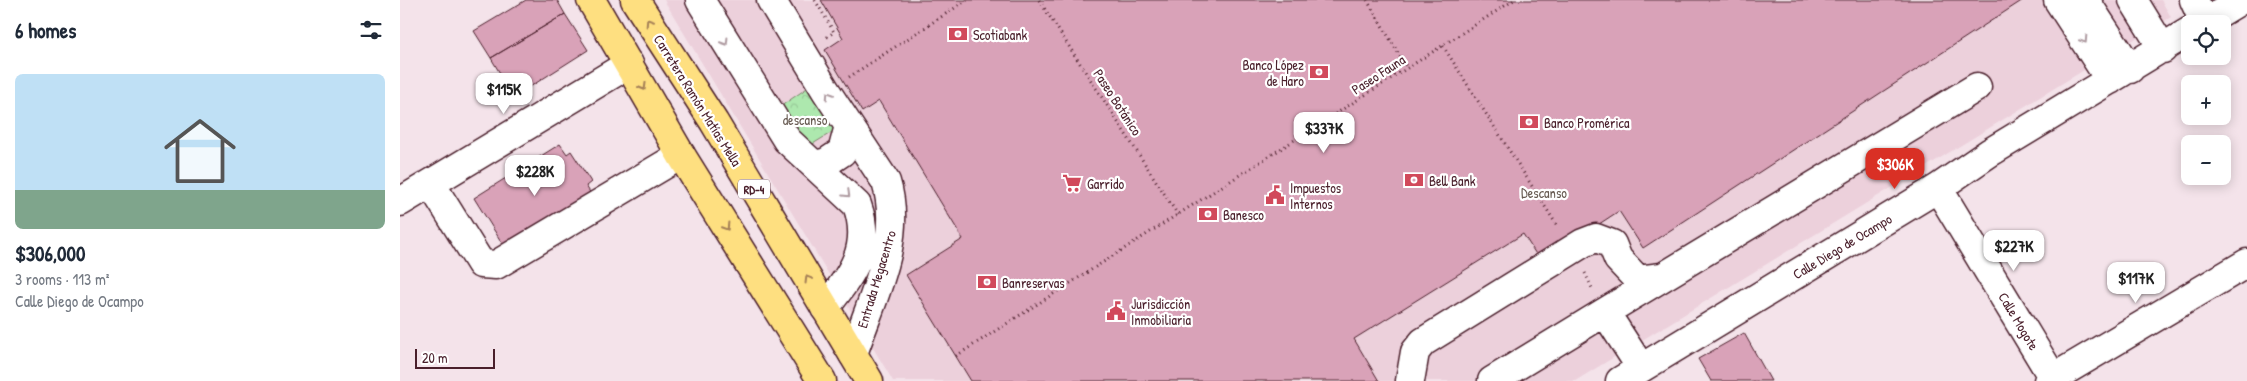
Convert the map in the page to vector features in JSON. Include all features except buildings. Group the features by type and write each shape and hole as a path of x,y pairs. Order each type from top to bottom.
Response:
{"main road":[{"path":"591,0 681,155 822,381"},
{"name":"Carretera Ramón Matías Mella","path":"635,0 714,122 869,381"}],"street":[{"name":"Entrada Megacentro","path":"700,0 787,140 850,197 857,205 862,217 859,257 853,272 825,308"},
{"name":"Entrada Megacentro","path":"771,0 886,182 892,200 893,220 884,264 853,354"},
{"path":"2058,0 2120,75"},
{"path":"2085,0 2120,75"},
{"path":"2133,0 2163,49"},
{"name":"Calle Diego de Ocampo","path":"2206,15 2241,0"},
{"name":"Calle Diego de Ocampo","path":"1631,374 1938,188 1989,153 2163,49 2181,33"},
{"path":"400,202 629,64"},
{"path":"1492,381 1977,87"},
{"path":"815,165 827,162 842,152 849,126"},
{"path":"431,184 481,264 496,265 681,155"},
{"name":"Calle Mogote","path":"1938,188 2050,379"},
{"path":"1410,381 1415,352 1423,342 1572,250 1596,238 1612,244 1618,259 1638,280 1662,277"},
{"path":"2050,379 2247,263"},
{"path":"1605,312 1631,374"}],"path":[{"path":"844,81 968,0"},
{"name":"Paseo Botánico","path":"1039,0 1178,215"},
{"path":"1367,0 1407,68"},
{"name":"Paseo Fauna","path":"956,356 1514,0"},
{"path":"1443,46 1572,250 1605,312"}],"shaded area":[{"path":"664,0 2161,0 2171,17 1575,381 893,381"}],"green space":[{"name":"descanso","path":"816,82 842,126 790,158 762,119"}],"place":[{"name":"Scotiabank","path":"958,34"},
{"name":"Banco López de Haro","path":"1319,72"},
{"name":"Banco Promérica","path":"1529,122"},
{"name":"Bell Bank","path":"1414,180"},
{"name":"Garrido","path":"1072,183"},
{"name":"Impuestos Internos","path":"1275,195"},
{"name":"Banesco","path":"1208,214"},
{"name":"Banreservas","path":"987,282"},
{"name":"Jurisdicción Inmobiliaria","path":"1116,311"}],"park label":[{"name":"Descanso","path":"1544,192"}]}
